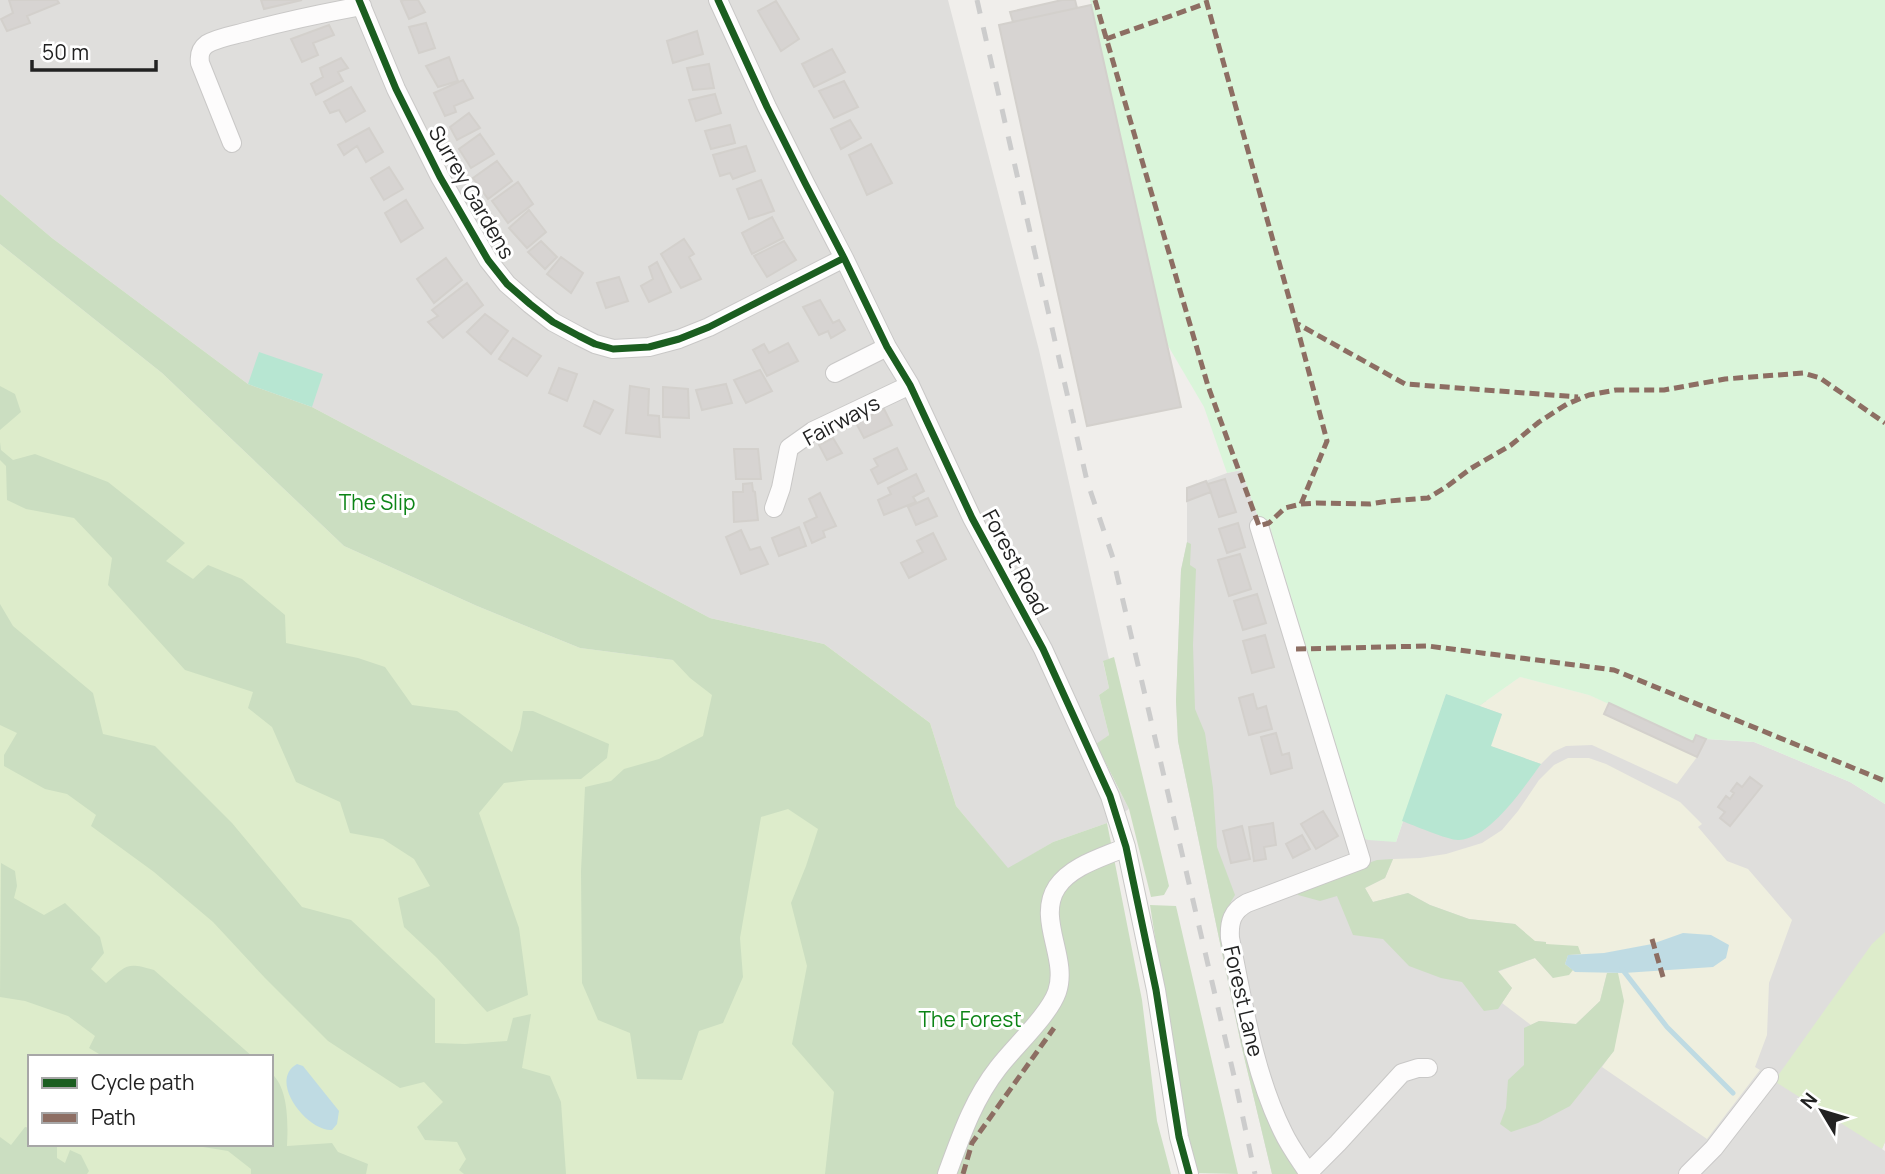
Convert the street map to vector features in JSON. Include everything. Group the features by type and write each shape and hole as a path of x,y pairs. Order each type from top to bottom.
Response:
{"street":[{"name":"Forest Road","path":"718,0 767,107 845,258 887,347 910,385 972,518 1043,649 1110,796 1126,847 1156,990 1179,1137 1189,1174"},
{"name":"Surrey Gardens","path":"360,3 402,102 440,177 488,260 507,284 530,304 553,322 579,336 613,349 649,347 679,340 845,258"},
{"path":"232,143 200,63 201,49 226,37 360,3"},
{"path":"835,373 887,347"},
{"name":"Fairways","path":"774,508 789,448 813,431 910,385"},
{"name":"Forest Lane","path":"1259,527 1361,860 1247,903 1239,907 1229,926 1250,1036 1265,1086 1283,1133 1309,1174"},
{"path":"947,1174 965,1123 979,1094 1045,1012 1058,991 1060,979 1050,905 1057,888 1069,874 1084,865 1126,847"},
{"path":"1309,1174 1402,1073 1429,1068"},
{"path":"1688,1174 1714,1148 1769,1077"}],"shaded area":[{"path":"0,0 948,0 1039,350 1109,659 1103,662 1109,688 1099,695 1109,735 1096,745 1129,809 1107,823 1053,842 1008,869 956,806 930,723 824,644 710,618 312,407 248,384 52,238 0,194"},
{"path":"1241,470 1258,517 1268,520 1297,618 1396,842 1446,694 1706,739 1754,742 1850,782 1885,804 1885,1142 1882,1149 1885,1151 1885,1174 1272,1174 1241,1044 1178,741 1176,701 1181,570 1187,542 1187,488"}],"green space":[{"path":"1090,0 1885,0 1885,804 1850,782 1754,742 1706,739 1696,735 1693,742 1589,695 1520,677 1479,706 1446,694 1396,842 1368,840 1346,833 1285,634 1297,618 1268,520 1258,517 1241,470 1227,473 1204,407 1167,344"},
{"path":"0,194 52,238 248,384 312,407 710,618 824,644 930,723 956,806 1008,868 1053,842 1107,823 1142,1000 1157,1121 1171,1174 825,1174 834,1092 792,1044 807,966 791,903 818,829 788,809 761,817 740,938 743,977 723,1023 699,1031 682,1080 637,1079 630,1033 598,1020 582,983 581,871 585,787 611,781 624,769 659,759 703,736 712,695 673,660 580,648 477,606 344,546 162,373 0,244"},
{"name":"The Forest","path":"0,244 162,373 344,546 477,606 580,648 673,660 824,644 930,723 956,806 1008,869 939,1174 0,1174"},
{"path":"259,352 323,374 312,407 248,384"},
{"path":"0,386 15,394 21,412 0,430"},
{"path":"0,442 1,450 13,460 35,454 108,482 185,543 166,561 193,579 208,565 242,579 285,615 286,643 358,658 385,667 412,705 457,711 512,752 523,711 533,711 609,744 607,758 581,779 504,783 479,813 519,928 528,995 487,1012 404,927 398,898 430,886 414,859 383,839 350,833 340,802 296,782 272,727 248,708 253,692 185,670 108,585 112,558 74,518 26,509 7,500 6,466 0,460"},
{"path":"1187,542 1191,544 1190,565 1196,569 1193,645 1195,709 1205,733 1213,788 1217,847 1235,895 1225,912 1226,948 1303,1174 1272,1174 1241,1044 1178,741 1176,701 1181,570"},
{"path":"0,604 13,626 93,693 103,734 155,746 232,823 302,907 351,920 435,999 435,1043 507,1041 513,1018 531,1014 522,1068 550,1076 561,1102 566,1174 464,1174 459,1170 466,1159 457,1142 425,1140 417,1127 443,1102 424,1082 400,1088 328,1041 213,922 154,872 91,826 96,815 67,794 45,789 4,766 4,755 17,733 0,725"},
{"path":"1114,657 1169,886 1164,895 1151,897 1129,809 1096,744 1109,735 1099,695 1109,688 1103,661"},
{"path":"1520,677 1589,695 1693,741 1696,735 1706,739 1697,757 1677,784 1592,745 1566,746 1553,752 1541,764 1490,746 1502,714 1479,706"},
{"path":"1446,694 1502,714 1491,746 1541,764 1494,822 1471,837 1459,840 1402,821"},
{"path":"1568,758 1589,758 1606,764 1680,802 1702,824 1698,827 1727,861 1748,869 1792,920 1769,983 1767,1035 1755,1067 1760,1070 1707,1139 1602,1067 1614,1050 1607,973 1600,1001 1576,1024 1539,1021 1531,1025 1502,1003 1512,988 1497,972 1535,958 1553,978 1565,964 1568,955 1580,954 1546,942 1534,941 1515,924 1469,919 1430,905 1408,893 1373,902 1365,888 1385,878 1393,859 1446,854 1482,843 1502,830 1539,780 1554,765"},
{"path":"1393,859 1385,878 1365,888 1373,902 1408,893 1430,905 1469,919 1515,924 1535,941 1578,946 1581,954 1568,955 1565,964 1573,970 1569,975 1553,978 1535,958 1498,971 1512,988 1498,1009 1484,1011 1462,982 1441,978 1409,966 1383,939 1353,935 1337,896 1320,901 1298,895 1294,889 1377,860"},
{"path":"1,863 15,871 17,886 14,898 44,915 65,903 100,937 104,953 91,969 106,983 127,967 138,966 154,970 251,1055 101,1055 89,1048 95,1036 68,1016 25,1001 0,997"},
{"path":"1150,905 1176,906 1238,1174 1194,1173"},
{"path":"1885,932 1885,1142 1882,1149 1774,1081 1872,944"},
{"path":"1607,973 1618,973 1624,1001 1614,1051 1570,1106 1538,1123 1511,1132 1500,1124 1506,1108 1508,1080 1524,1065 1524,1028 1539,1021 1576,1024 1600,1001"},
{"path":"273,1075 284,1097 287,1146 332,1143 338,1152 368,1164 366,1174 251,1174 251,1169 228,1151 197,1146 273,1146"},
{"path":"25,1127 28,1128 28,1146 57,1146 57,1158 65,1163 70,1150 81,1155 89,1171 87,1174 0,1174 0,1137 11,1145"}],"water":[{"path":"1683,933 1711,935 1729,945 1726,958 1713,967 1624,973 1575,972 1565,964 1568,955 1604,953 1652,944"},
{"path":"297,1064 303,1066 339,1111 337,1124 332,1130 312,1123 294,1104 286,1082 289,1072"}],"building":[{"path":"9,0 57,0 59,3 27,16 30,23 7,31 1,19 13,13"},
{"path":"261,0 302,0 264,9"},
{"path":"418,0 425,12 409,19 401,1"},
{"path":"1062,0 1075,0 1077,8 1013,22 1010,12"},
{"path":"776,1 799,39 781,51 758,11"},
{"path":"1091,5 1181,407 1087,426 999,25"},
{"path":"426,23 435,48 419,53 409,27"},
{"path":"329,25 334,35 313,43 318,55 302,62 291,39"},
{"path":"697,31 703,54 673,63 667,41"},
{"path":"832,49 845,72 814,87 802,64"},
{"path":"449,57 458,81 438,87 426,66"},
{"path":"341,58 348,68 338,72 343,81 316,95 311,84 323,77 320,68"},
{"path":"709,64 714,88 693,90 687,68"},
{"path":"463,80 473,98 454,106 456,112 445,116 434,93"},
{"path":"844,81 858,107 834,118 819,91"},
{"path":"351,87 365,111 346,122 339,110 330,113 324,102"},
{"path":"715,94 721,113 696,121 689,100"},
{"path":"469,113 480,128 457,140 450,127"},
{"path":"850,120 861,138 841,149 831,129"},
{"path":"730,125 735,143 711,149 705,131"},
{"path":"369,128 383,152 366,162 357,146 344,155 338,145"},
{"path":"480,134 494,154 471,168 459,149"},
{"path":"871,144 892,183 867,195 849,155"},
{"path":"746,146 755,171 733,179 730,173 720,176 713,155"},
{"path":"497,161 512,181 488,199 473,178"},
{"path":"389,167 403,189 384,200 371,178"},
{"path":"761,180 774,211 749,219 737,189"},
{"path":"518,182 533,204 508,223 492,201"},
{"path":"406,200 423,228 401,242 385,213"},
{"path":"529,210 546,232 527,248 509,228"},
{"path":"772,217 783,238 752,254 742,233"},
{"path":"684,239 694,254 689,257 701,279 681,288 661,254"},
{"path":"541,241 557,257 545,269 528,252"},
{"path":"784,241 796,260 767,277 754,256"},
{"path":"561,257 583,273 571,293 547,274"},
{"path":"446,258 462,280 434,303 417,279"},
{"path":"657,262 671,292 649,302 641,286 653,279 649,267"},
{"path":"619,277 628,301 606,308 597,283"},
{"path":"467,283 483,305 443,338 428,322 438,316 432,310"},
{"path":"820,300 833,323 839,320 845,330 831,338 828,331 819,335 803,307"},
{"path":"485,314 508,331 491,354 467,332"},
{"path":"513,338 541,356 527,376 499,359"},
{"path":"788,343 798,361 767,376 753,350 764,344 769,353"},
{"path":"559,368 577,374 567,401 549,393"},
{"path":"760,370 772,391 746,403 734,380"},
{"path":"726,384 732,403 702,410 696,390"},
{"path":"630,386 649,389 648,415 659,416 660,437 626,433"},
{"path":"663,387 688,389 689,418 663,417"},
{"path":"594,401 613,410 600,434 584,426"},
{"path":"884,409 892,425 864,438 856,423"},
{"path":"833,438 842,453 827,460 819,445"},
{"path":"897,448 907,469 878,484 871,470 878,466 874,459"},
{"path":"734,449 758,449 761,479 736,479"},
{"path":"916,474 924,491 913,497 916,502 884,515 878,500 891,494 888,488"},
{"path":"1225,479 1236,512 1219,517 1208,484"},
{"path":"1206,481 1211,492 1187,501 1187,488"},
{"path":"752,483 758,520 734,522 733,492 743,492 743,484"},
{"path":"820,493 836,526 823,531 825,537 812,543 804,523 817,517 809,499"},
{"path":"928,498 937,516 916,525 908,507"},
{"path":"1238,523 1245,547 1227,553 1219,529"},
{"path":"799,527 806,546 779,556 772,538"},
{"path":"741,530 750,550 760,547 768,564 741,574 726,537"},
{"path":"933,533 946,559 909,578 901,563 923,552 917,541"},
{"path":"1240,554 1251,589 1229,596 1218,560"},
{"path":"1257,594 1266,623 1243,630 1234,601"},
{"path":"1265,635 1274,667 1252,673 1243,641"},
{"path":"1253,694 1257,709 1266,706 1272,729 1249,735 1239,698"},
{"path":"1609,703 1693,742 1696,735 1706,739 1697,757 1604,714"},
{"path":"1276,733 1282,755 1289,753 1292,768 1271,774 1261,737"},
{"path":"1750,777 1762,786 1730,826 1720,818 1725,812 1718,807 1726,796 1730,799 1734,793 1731,791 1737,783 1742,787"},
{"path":"1323,811 1338,836 1316,849 1301,824"},
{"path":"1273,823 1276,845 1264,847 1266,859 1254,861 1249,827"},
{"path":"1242,826 1250,859 1231,863 1223,831"},
{"path":"1302,835 1310,849 1293,858 1286,844"}],"waterway":[{"path":"1622,969 1667,1027 1733,1093"}],"railway":[{"path":"977,0 1087,481 1113,558 1255,1174"}],"marked path":[{"path":"1095,0 1208,386 1259,526 1269,523 1285,508 1301,504 1370,504 1428,498 1511,445 1567,404 1589,395 1616,390 1664,390 1725,379 1803,373 1820,378 1885,423"},
{"path":"1206,0 1296,323 1405,384 1578,397"},
{"path":"1106,39 1207,3"},
{"path":"1296,323 1327,441 1301,504"},
{"path":"1296,649 1428,646 1614,670 1885,781"},
{"path":"1652,939 1663,977"},
{"path":"963,1174 972,1143 1054,1028"}],"cycle path":[{"path":"359,0 396,89 440,177 488,260 507,284 530,304 553,322 579,336 613,349 649,347 679,339 709,327 844,258"},
{"path":"718,0 767,107 887,347 910,385 972,518 1043,649 1110,796 1126,847 1156,990 1179,1137 1189,1174"}],"park label":[{"name":"The Slip","path":"377,502"}]}
